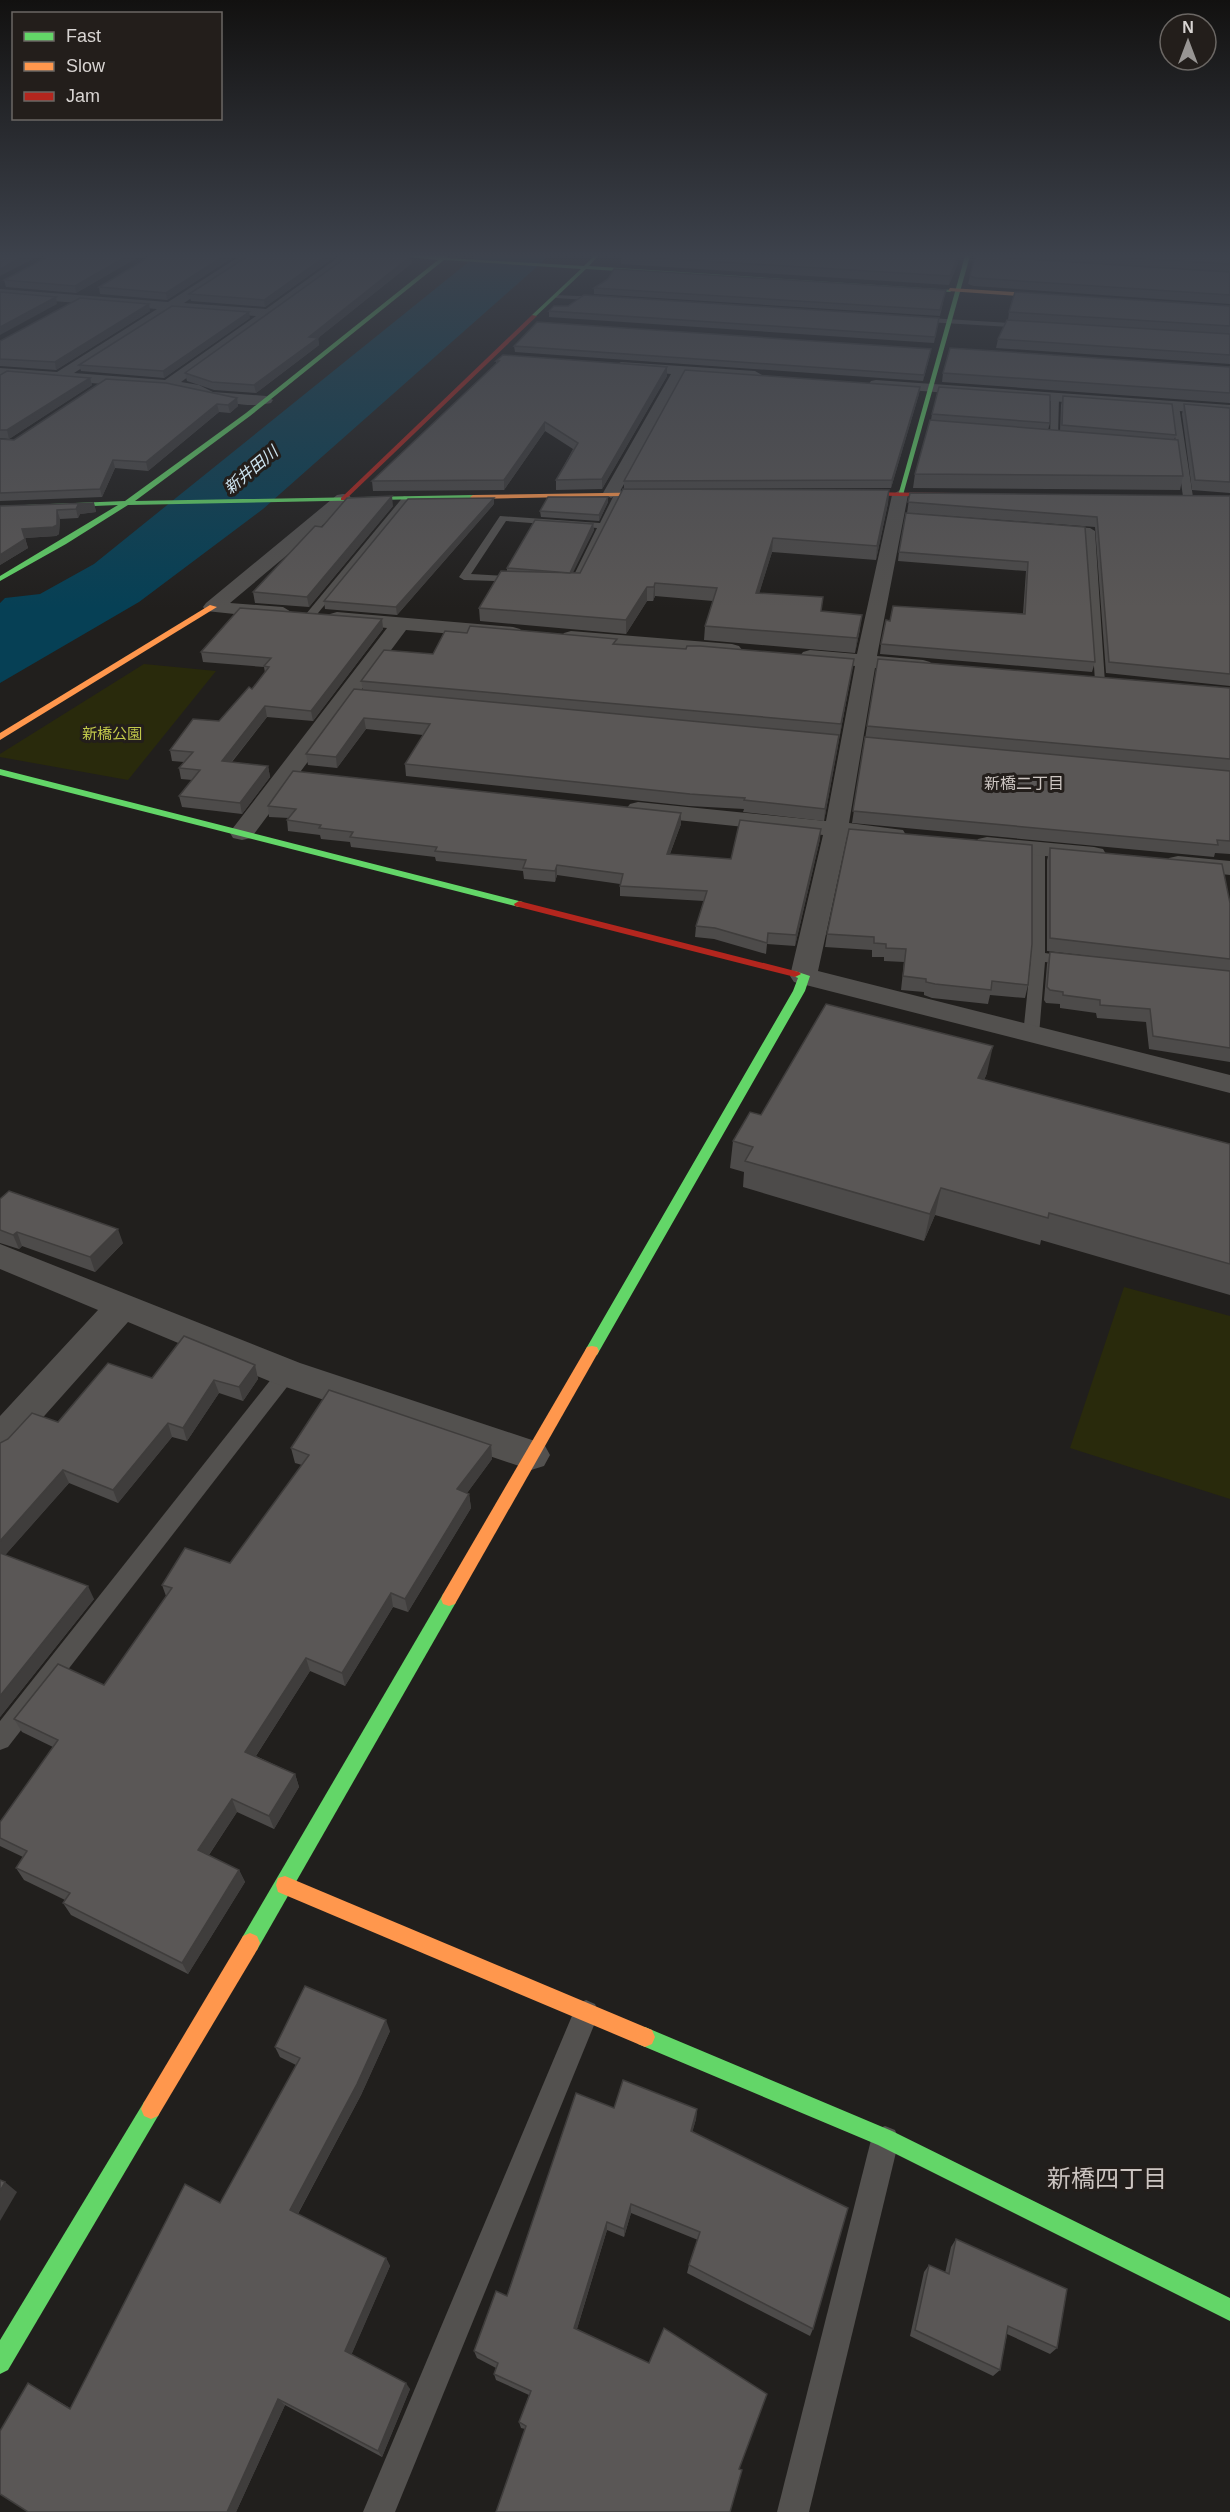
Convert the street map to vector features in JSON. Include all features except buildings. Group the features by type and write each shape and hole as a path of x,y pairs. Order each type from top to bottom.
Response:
{"street":[{"path":"59,376 63,373"},
{"path":"168,385 184,373"},
{"path":"0,579 76,536 127,503 301,373"},
{"path":"0,737 213,607 343,499 476,373"},
{"path":"616,493 678,373"},
{"path":"724,373 775,377"},
{"path":"0,2362 285,1885 793,1002 804,976 836,831 866,661 901,517 900,495 924,427 934,373"},
{"path":"4,375 59,376 105,384 168,385 194,388 210,396 266,400"},
{"path":"859,383 1230,410"},
{"path":"0,508 150,502 616,493 679,494"},
{"path":"830,494 969,495"},
{"path":"213,607 529,634"},
{"path":"242,833 301,773 400,624"},
{"path":"552,636 751,651"},
{"path":"786,654 947,668"},
{"path":"1078,679 1110,682"},
{"path":"0,772 1230,1084"},
{"path":"618,807 836,831 914,837"},
{"path":"959,841 1117,857"},
{"path":"1151,860 1230,868"},
{"path":"0,1256 287,1373 531,1455"},
{"path":"0,1441 123,1305"},
{"path":"285,1885 885,2138 1230,2310"}],"lane":[{"path":"1054,438 1055,397"},
{"path":"1175,406 1188,497"},
{"path":"1043,437 1066,439"},
{"path":"1166,447 1181,449"},
{"path":"552,582 574,584 603,526 616,493"},
{"path":"310,616 407,498"},
{"path":"530,581 464,577 503,518 603,526"},
{"path":"1056,529 1090,531 1110,682"},
{"path":"1031,1035 1038,957 1038,849"},
{"path":"1038,957 1083,962"},
{"path":"0,1739 287,1373"},
{"path":"379,2512 586,2013"},
{"path":"793,2512 885,2138"}],"green space":[{"name":"新橋公園","path":"144,664 216,671 128,780 0,757 0,754"},
{"path":"1124,1287 1230,1316 1230,1499 1070,1448"}],"water":[{"name":"新井田川","path":"331,373 416,373 263,509 139,602 0,683 0,603 5,598 40,594 94,564"}],"traffic: fast":[{"path":"0,579 125,504 208,445 300,373"},
{"path":"900,495 935,373"},
{"path":"0,508 150,502 473,497"},
{"path":"0,772 519,904"},
{"path":"592,1351 799,991 804,976 795,974"},
{"path":"250,1943 449,1599"},
{"path":"645,2037 885,2138 1230,2310"},
{"path":"0,2362 151,2109"}],"traffic: slow":[{"path":"473,497 667,494"},
{"path":"0,737 213,607"},
{"path":"449,1599 592,1351"},
{"path":"285,1885 645,2037"},
{"path":"151,2109 250,1943"}],"traffic: jam":[{"path":"343,499 474,373"},
{"path":"845,494 955,495"},
{"path":"519,904 795,974"}],"district":[{"name":"新橋二丁目","path":"1024,783"},
{"name":"新橋四丁目","path":"1107,2178"}]}
